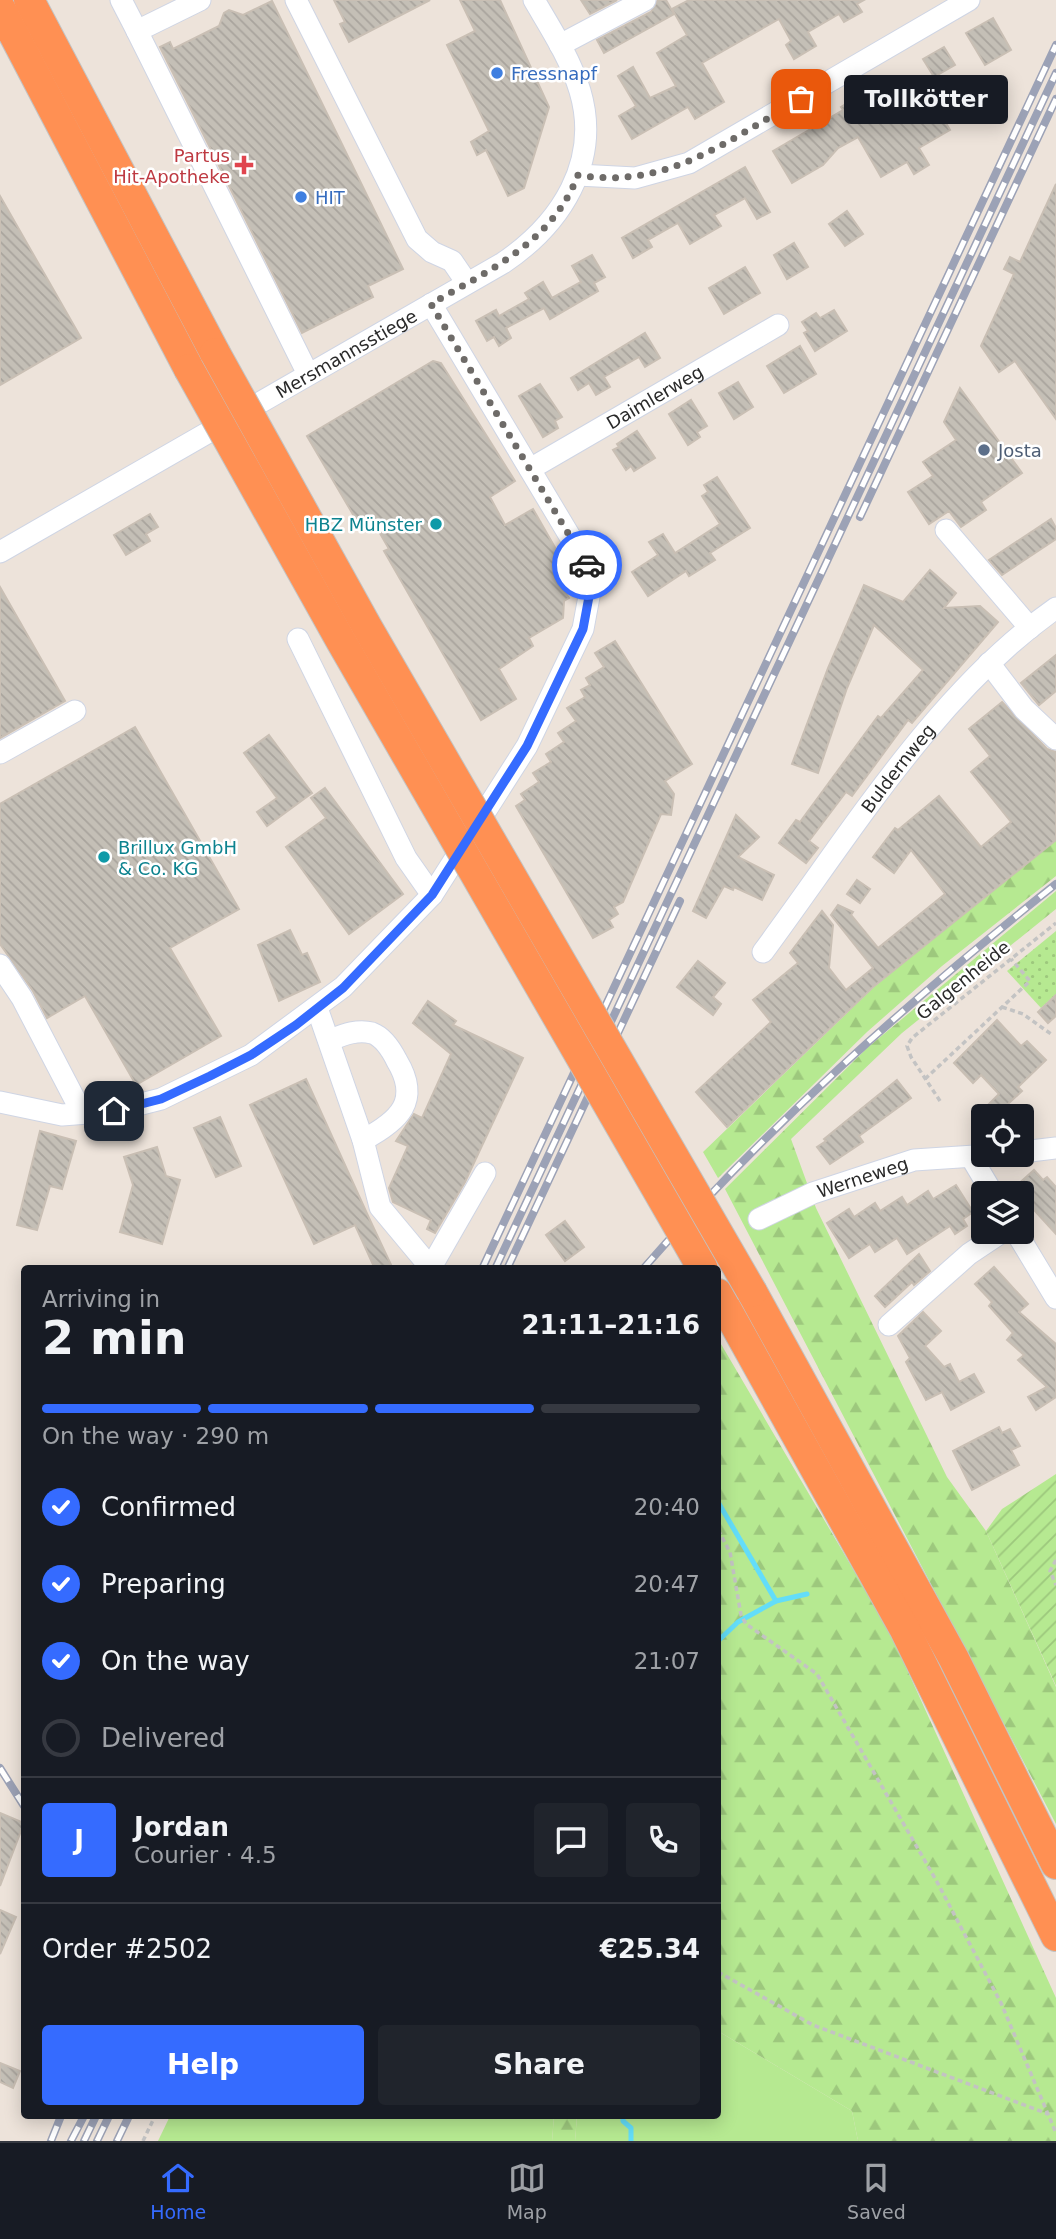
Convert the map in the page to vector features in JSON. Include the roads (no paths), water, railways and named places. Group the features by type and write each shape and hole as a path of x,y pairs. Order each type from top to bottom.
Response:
{"highway":[{"path":"29,0 215,353 367,627 752,1292 948,1648 1056,1864"},
{"path":"0,8 189,369 341,641 701,1265"},
{"path":"0,53 103,207"},
{"path":"723,1303 899,1620 1056,1936"}],"street":[{"path":"121,0 308,374"},
{"path":"137,31 200,0"},
{"path":"296,0 417,239 432,251 452,261 467,283"},
{"name":"Mersmannsstiege","path":"0,552 513,256 541,233 564,206 578,175 585,139 584,114 577,82 534,0"},
{"path":"559,45 645,0"},
{"path":"578,175 635,178 689,163 969,0"},
{"path":"0,1102 62,1115 114,1111 161,1099 251,1055 317,1008 361,970 432,895 527,746 583,629 593,575 431,304"},
{"name":"Daimlerweg","path":"530,469 778,325"},
{"path":"946,530 1030,628"},
{"name":"Buldernweg","path":"762,952 918,743 989,663 1030,628 1054,614"},
{"path":"298,639 406,858 432,895"},
{"path":"989,663 1024,709 1056,739"},
{"path":"0,753 75,711"},
{"path":"0,965 22,998 82,1113"},
{"path":"317,1008 363,1140 380,1207 425,1261 434,1262 485,1172"},
{"path":"330,1040 356,1031 374,1034 390,1048 408,1078 410,1093 402,1109 386,1128 363,1140"},
{"path":"1034,1151 1056,1149"},
{"name":"Werneweg","path":"759,1219 813,1193 883,1169 914,1160 971,1157"},
{"path":"889,1325 969,1254 984,1244"},
{"path":"1023,1244 1056,1298"}],"waterway":[{"path":"721,1507 776,1601 738,1622 721,1638"},
{"path":"776,1601 807,1594"},
{"path":"623,2119 631,2128 631,2141"}],"railway":[{"path":"484,1265 1056,45"},
{"path":"497,1265 1056,73"},
{"path":"860,517 1056,99"},
{"path":"647,1265 690,1216 789,1115 946,974 1056,884"},
{"path":"509,1265 680,901"},
{"path":"0,1768 21,1801"},
{"path":"51,2141 60,2119"},
{"path":"71,2141 82,2119"},
{"path":"84,2141 95,2119"},
{"path":"97,2141 108,2119"},
{"path":"117,2141 128,2119"}],"place":[{"name":"Fressnapf","path":"497,73"},
{"name":"Tollkötter","path":"801,99"},
{"name":"Partus Hit-Apotheke","path":"244,165"},
{"name":"HIT","path":"301,197"},
{"name":"Josta","path":"984,450"},
{"name":"HBZ Münster","path":"436,524"},
{"name":"Brillux GmbH & Co. KG","path":"104,857"}]}
